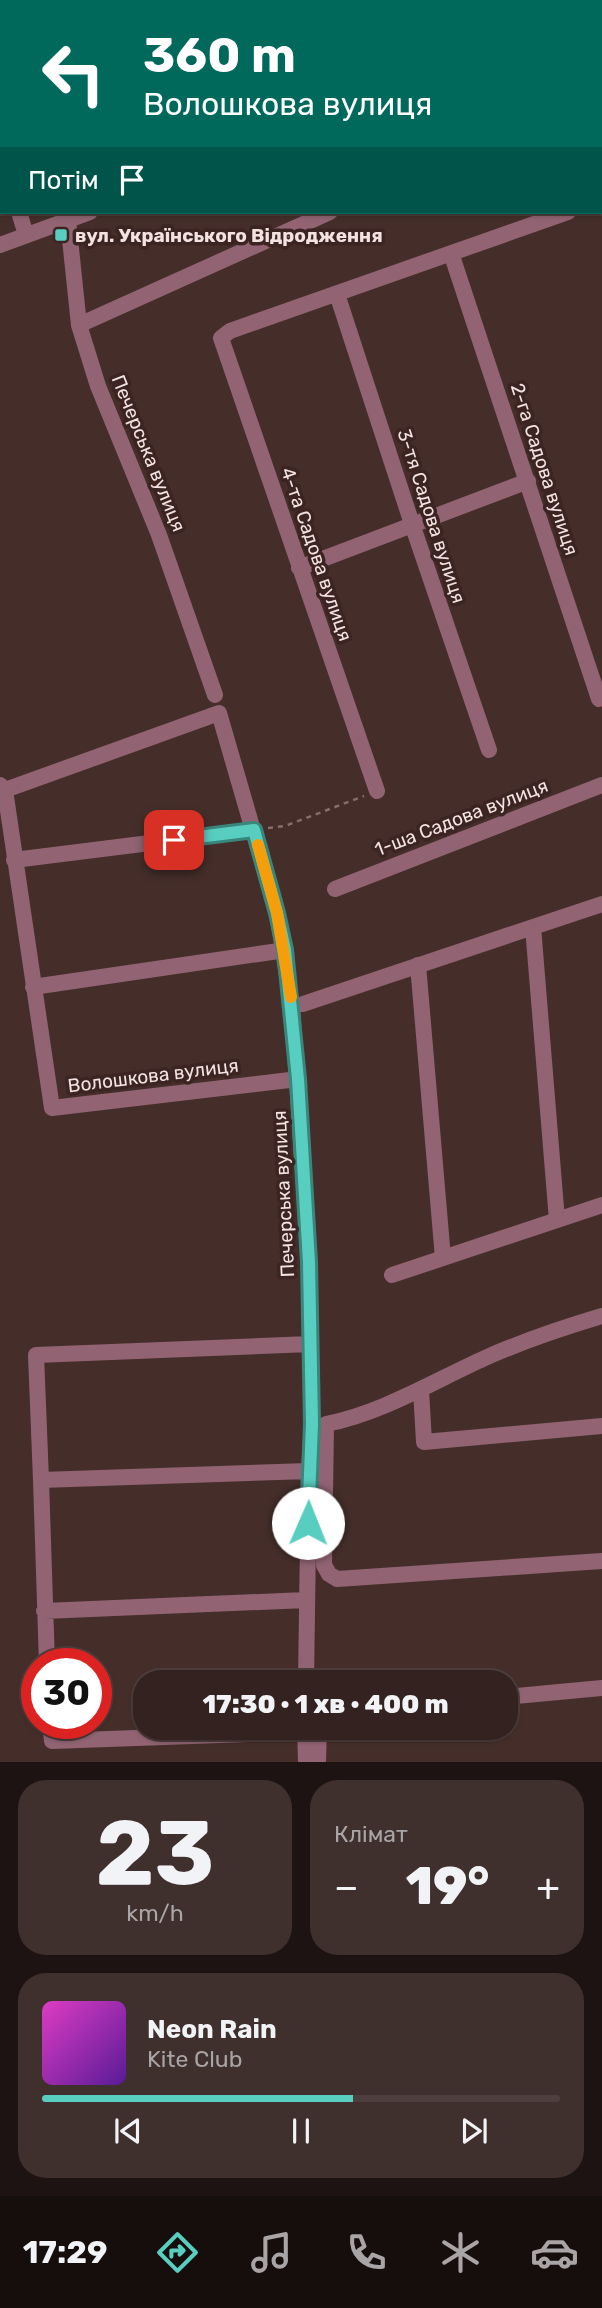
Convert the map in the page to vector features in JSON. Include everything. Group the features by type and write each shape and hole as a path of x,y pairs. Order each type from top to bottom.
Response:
{"street":[{"path":"20,214 26,235"},
{"path":"0,245 84,214"},
{"path":"79,325 326,214"},
{"path":"337,293 562,214"},
{"name":"Печерська вулиця","path":"68,220 79,325 99,386 159,535 215,695"},
{"name":"2-га Садова вулиця","path":"451,253 600,699"},
{"name":"4-та Садова вулиця","path":"337,293 226,333 221,342 377,791"},
{"name":"3-тя Садова вулиця","path":"337,293 489,750"},
{"path":"299,568 527,481"},
{"name":"Печерська вулиця","path":"3,787 219,713 277,913 291,997 309,1262 312,1424 306,1670"},
{"name":"1-ша Садова вулиця","path":"335,889 602,785"},
{"name":"Волошкова вулиця","path":"3,787 52,1108 298,1079"},
{"path":"14,860 254,830"},
{"path":"303,1004 602,904"},
{"path":"533,927 557,1220"},
{"path":"33,987 285,950"},
{"path":"418,965 443,1258"},
{"path":"392,1275 602,1205"},
{"path":"602,1316 553,1331 485,1358 421,1390 326,1424 324,1566 329,1574 337,1579 602,1561"},
{"path":"46,1648 36,1354 310,1344"},
{"path":"421,1390 424,1442 602,1426"},
{"path":"41,1480 309,1471"},
{"path":"44,1611 306,1601"},
{"path":"518,1696 602,1688"},
{"path":"112,1738 133,1737"},
{"path":"51,1739 94,1739"},
{"path":"306,1762 309,1740"},
{"path":"313,1740 318,1762"}],"path":[{"path":"254,830 285,826 377,791"}],"slow traffic":[{"path":"258,845 277,913 291,997"}],"place":[{"name":"вул. Українського Відродження","path":"61,235"}],"route":[{"path":"174,840 254,830 285,950 298,1079 309,1262 312,1424 308,1523"}]}
